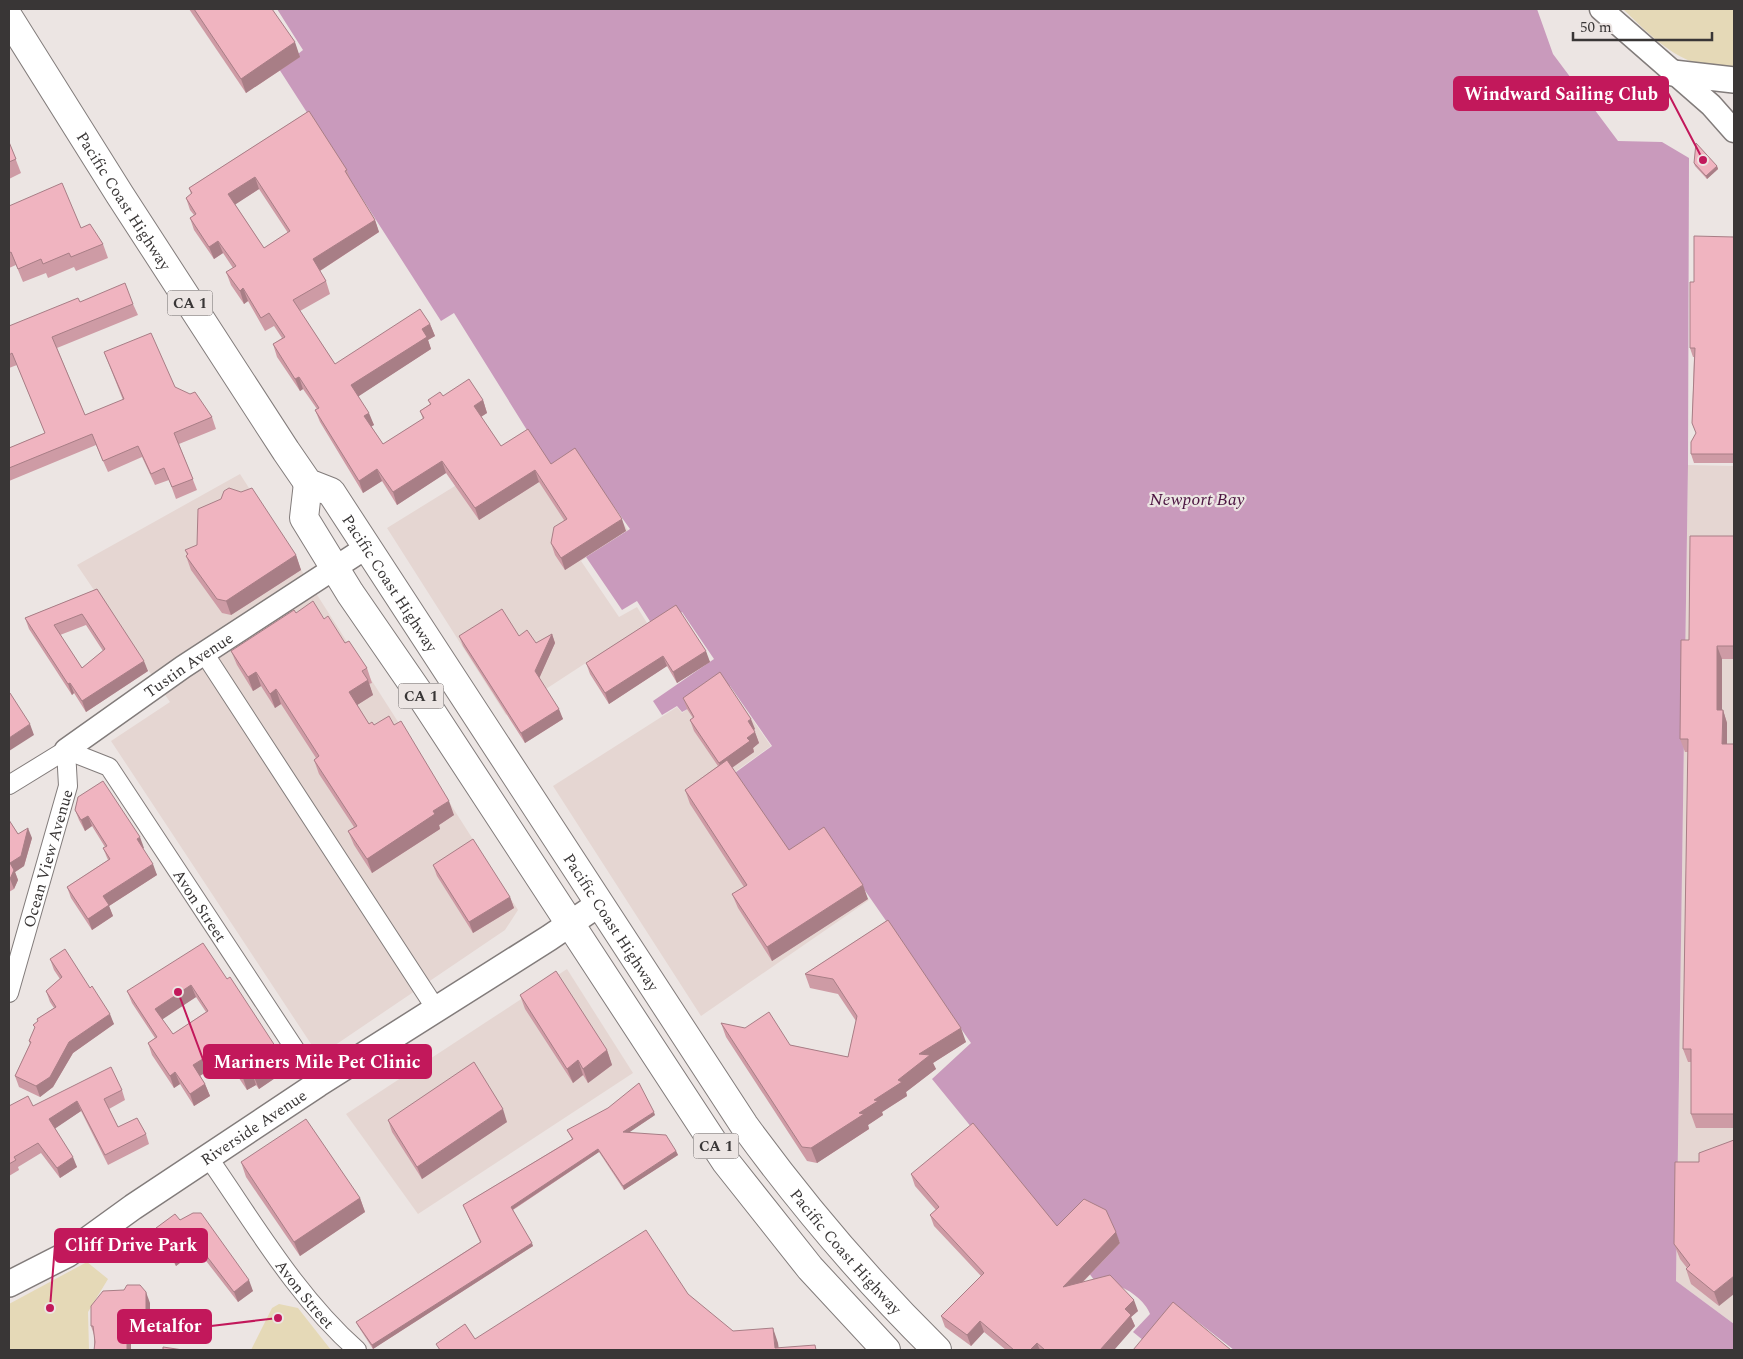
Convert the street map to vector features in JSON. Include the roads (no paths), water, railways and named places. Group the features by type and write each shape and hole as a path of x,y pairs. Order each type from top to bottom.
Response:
{"highway":[{"name":"Pacific Coast Highway","path":"9,18 120,195 308,483 331,492 744,1125 789,1187 838,1245 937,1350"},
{"name":"CA 1","path":"308,483 304,518 350,593 423,699 726,1162 810,1268 886,1350"}],"main road":[{"path":"1673,73 1734,80"},
{"name":"Riverside Avenue","path":"9,1284 68,1254 318,1084 599,904"}],"street":[{"path":"1601,9 1711,105 1734,131"},
{"name":"Tustin Avenue","path":"9,785 66,750 204,654 367,547"},
{"path":"204,654 436,1009"},
{"name":"Ocean View Avenue","path":"9,994 68,786 66,750"},
{"name":"Avon Street","path":"66,750 109,767 318,1084"},
{"name":"Avon Street","path":"208,1157 307,1298 335,1331 356,1350"}],"water":[{"name":"Newport Bay","path":"277,9 1537,9 1553,54 1618,141 1662,142 1689,158 1688,465 1676,1281 1734,1324 1734,1350 1234,1350 1180,1308 1149,1345 1133,1332 1150,1314 1148,1309 1135,1295 1124,1288 1113,1286 1101,1289 1085,1268 1086,1266 1095,1269 1120,1243 1110,1221 1061,1237 932,1079 971,1043 825,833 788,856 732,775 772,746 730,686 682,712 677,706 662,715 653,701 714,659 682,612 655,629 637,601 622,610 586,557 630,529 574,451 550,467 454,313 441,321 279,69 303,50"}],"place":[{"name":"Windward Sailing Club","path":"1703,160"},
{"name":"Mariners Mile Pet Clinic","path":"178,992"},
{"name":"Cliff Drive Park","path":"50,1308"},
{"name":"Metalfor","path":"278,1318"}]}
